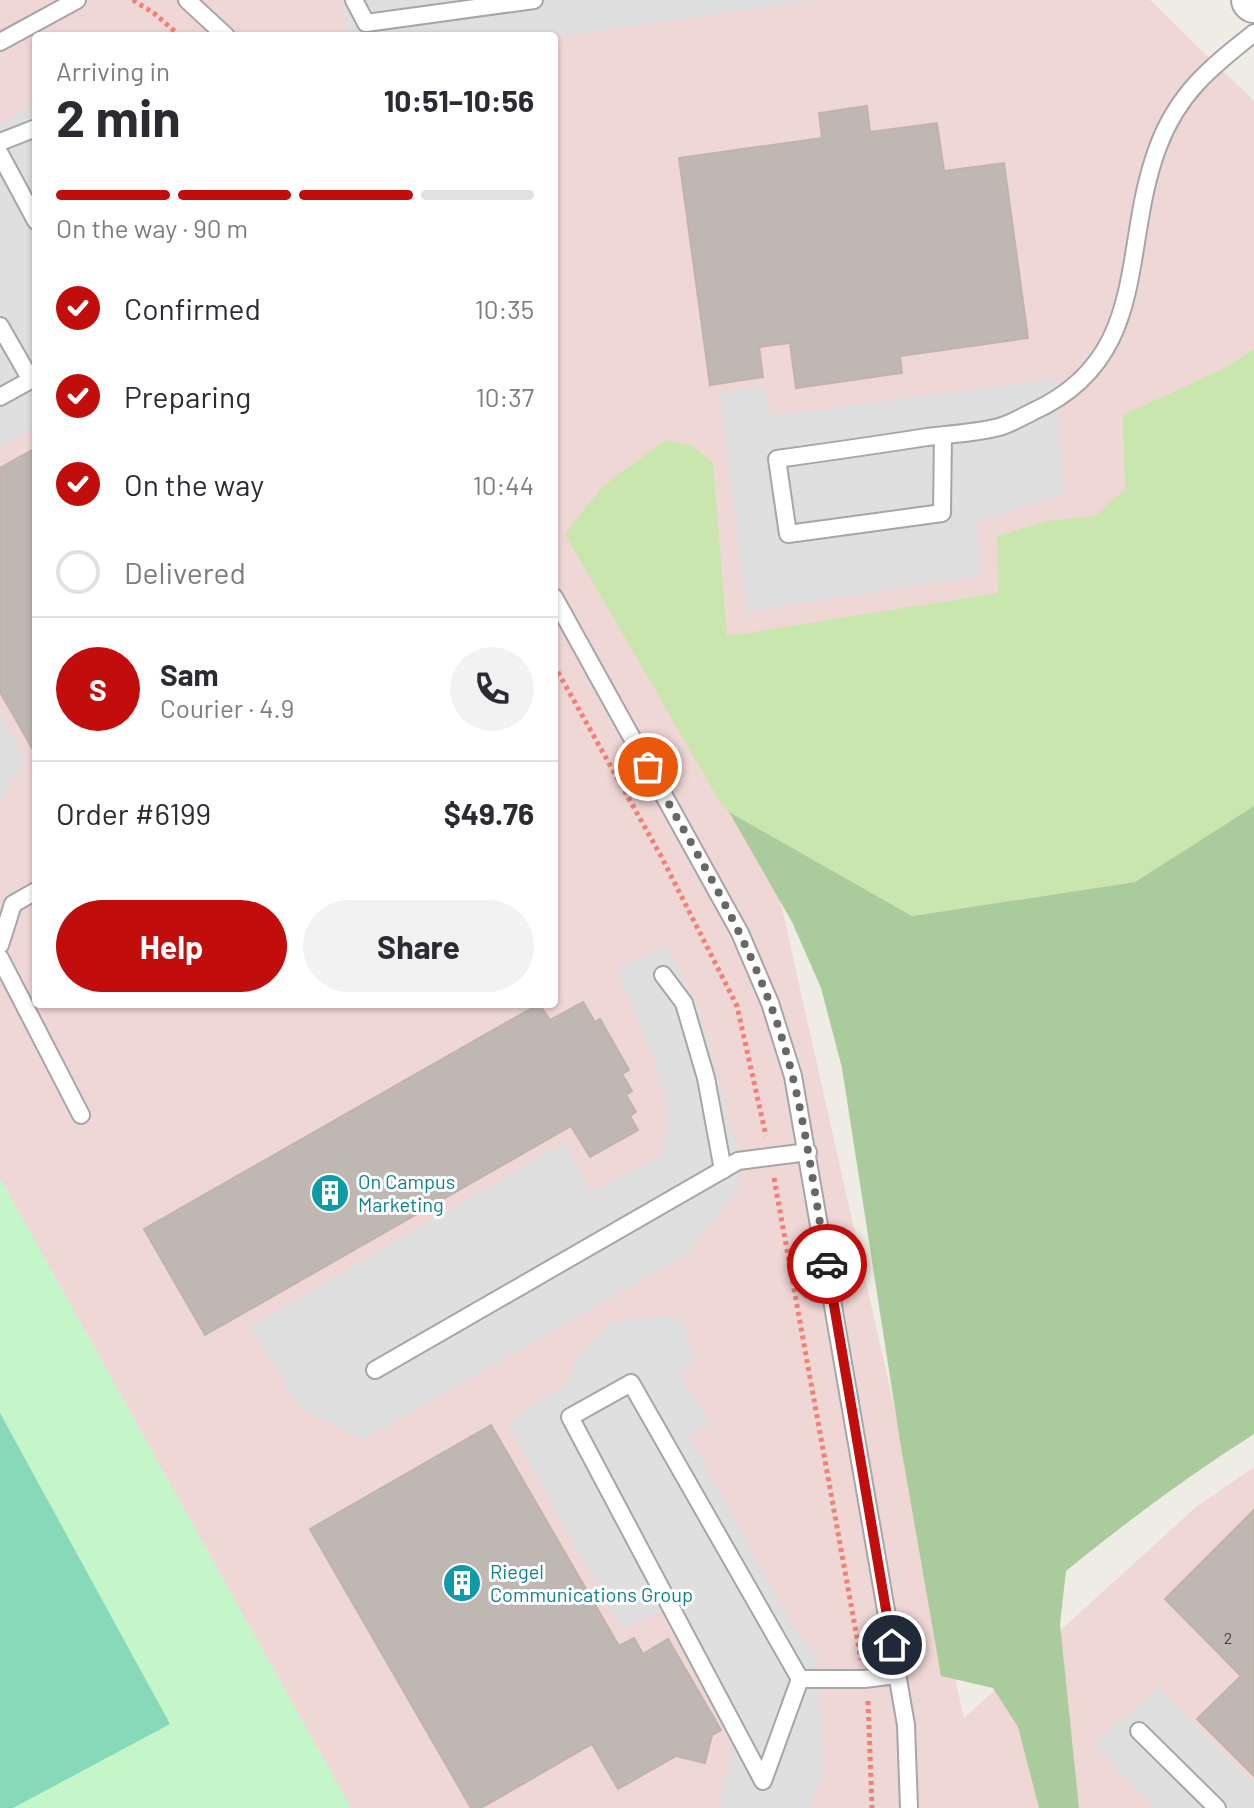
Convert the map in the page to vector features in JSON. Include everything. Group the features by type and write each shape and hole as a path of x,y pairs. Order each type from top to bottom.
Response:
{"lane":[{"path":"0,42 77,0"},
{"path":"187,0 222,32"},
{"path":"354,0 366,23 534,0"},
{"path":"943,435 942,513 788,534 777,459 1000,426 1057,401 1084,376 1110,345 1125,300 1158,145 1177,107 1202,75 1254,33"},
{"path":"0,142 32,130"},
{"path":"0,154 32,214"},
{"path":"0,326 32,376"},
{"path":"0,397 32,379"},
{"path":"558,606 740,933 770,1003 793,1076 906,1725 909,1808"},
{"path":"0,945 13,904 32,893"},
{"path":"0,958 81,1115"},
{"path":"663,975 684,1003 706,1078 723,1170"},
{"path":"375,1370 738,1161 808,1152"},
{"path":"631,1383 800,1679 763,1781 570,1417 631,1383"},
{"path":"800,1679 864,1679 897,1675"},
{"path":"1139,1731 1217,1808"}],"path":[{"path":"133,0 175,32"},
{"path":"558,672 661,856 737,1006 770,1157 869,1707 872,1808"}],"shaded area":[{"path":"0,0 1150,0 1254,101 1254,429 1133,542 735,699 964,1718 1196,1507 1254,1467 1254,1808 320,1808 0,1203"},
{"path":"342,0 812,0 558,36 558,32 346,32"},
{"path":"32,106 32,429 0,448 0,124"},
{"path":"1055,379 1065,495 977,522 980,576 746,612 720,393 764,386 770,416"},
{"path":"0,715 25,759 0,802"},
{"path":"666,945 699,1008 735,1141 741,1186 690,1252 363,1440 300,1408 250,1327 565,1142 590,1192 661,1155 669,1117 657,1067 617,969"},
{"path":"660,1316 682,1319 695,1364 680,1373 710,1424 689,1436 799,1636 817,1655 824,1769 810,1808 718,1808 736,1738 662,1611 622,1630 507,1423 565,1384 582,1350 612,1322"},
{"path":"1158,1687 1254,1782 1254,1808 1156,1808 1094,1744"}],"green space":[{"path":"1254,349 1254,806 1135,882 912,916 729,812 720,802 565,534 602,487 665,440 693,446 713,463 727,636 998,593 997,536 1047,521 1095,516 1125,489 1123,415 1223,369"},
{"path":"1254,806 1254,1434 1158,1500 1066,1571 1060,1624 1079,1808 1039,1808 1018,1727 993,1688 941,1676 900,1441 842,1068 821,988 792,922 729,812 912,916 1135,882"},
{"path":"0,1178 351,1808 0,1808"},
{"path":"0,1413 170,1724 13,1808 0,1808"}],"building":[{"path":"867,106 870,132 937,123 944,171 1004,163 1028,338 900,356 902,373 796,388 790,343 759,347 763,377 710,385 679,158 822,138 819,113"},
{"path":"32,450 32,748 0,692 0,468"},
{"name":"On Campus Marketing","path":"583,1002 595,1022 600,1019 629,1070 622,1074 632,1091 626,1095 636,1112 630,1116 638,1130 590,1157 571,1126 205,1335 144,1229 532,1008 542,1008 550,1020"},
{"name":"Riegel Communications Group","path":"491,1425 619,1646 634,1638 643,1654 668,1639 721,1730 712,1735 705,1763 676,1756 618,1789 592,1744 481,1808 471,1808 310,1529"},
{"path":"1254,1510 1254,1776 1197,1719 1241,1676 1165,1599"}],"way so far":[{"path":"648,767 740,933 770,1003 793,1076 827,1264"}],"place":[{"name":"On Campus Marketing","path":"330,1193"},
{"name":"Riegel Communications Group","path":"462,1583"}],"route":[{"path":"827,1264 892,1645"}]}
